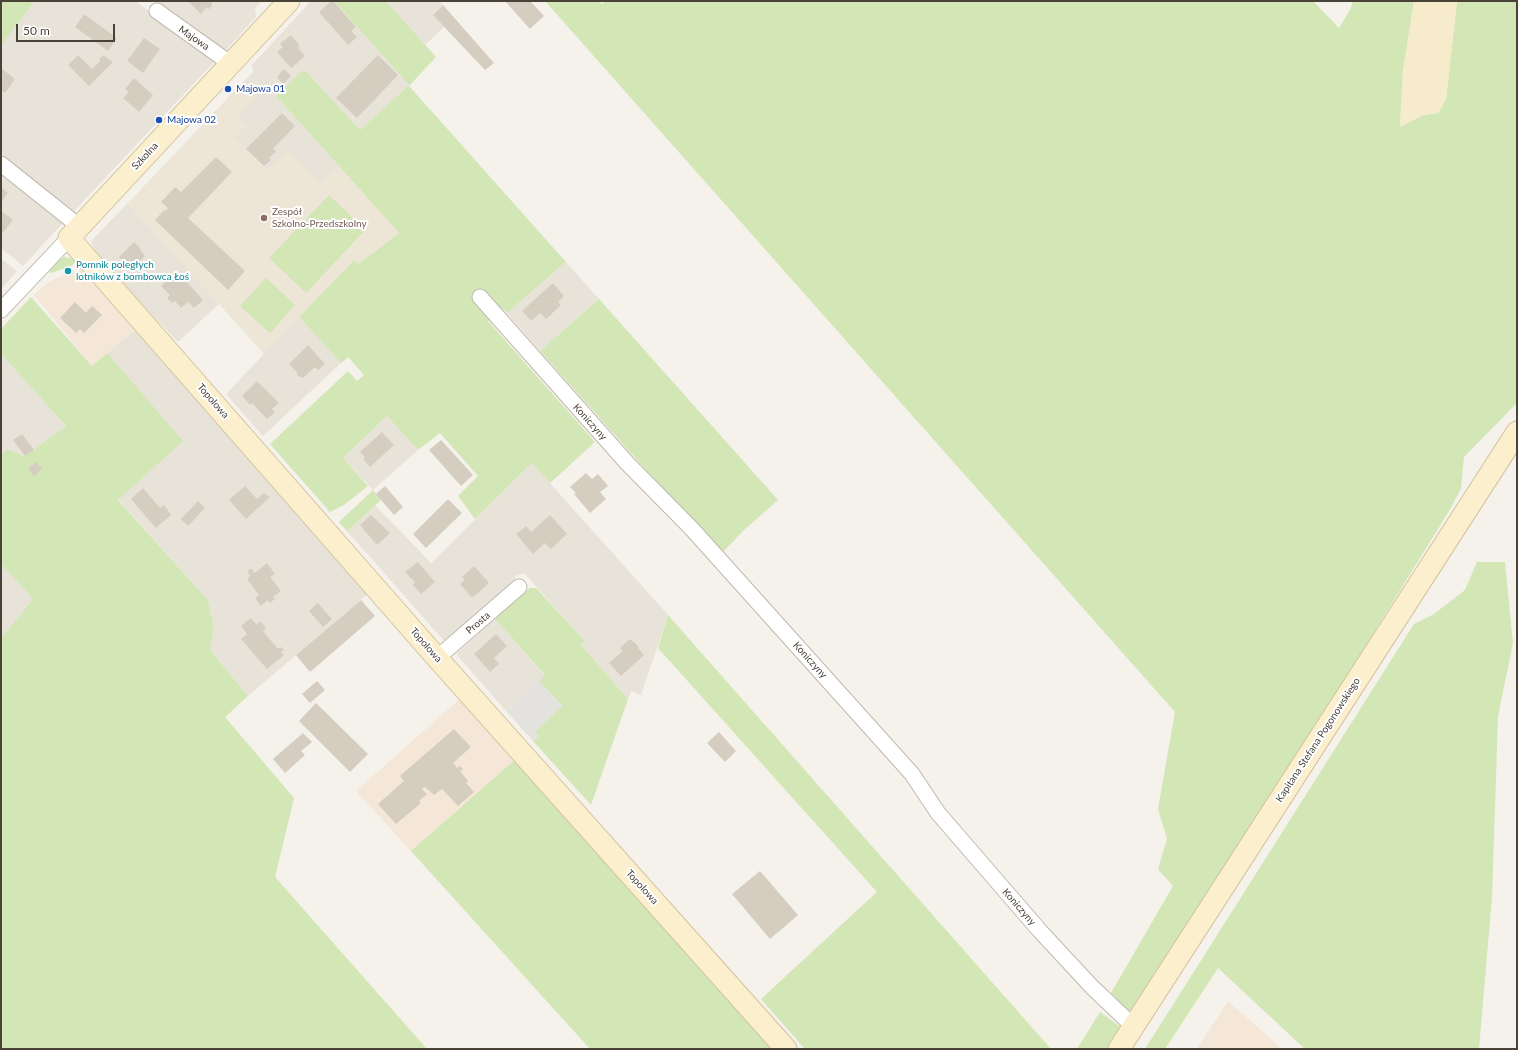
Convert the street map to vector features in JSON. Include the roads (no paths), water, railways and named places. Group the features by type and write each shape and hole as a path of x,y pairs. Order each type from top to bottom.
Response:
{"street":[{"name":"Szkolna","path":"1,310 289,1"},
{"name":"Majowa","path":"157,11 231,64"},
{"name":"Topolowa","path":"1,164 74,232 438,658 786,1049"},
{"name":"Koniczyny","path":"480,297 627,463 692,529 907,768 938,813 1040,931 1092,986 1134,1027"},
{"name":"Kapitana Stefana Pogonowskiego","path":"1119,1049 1517,432"},
{"name":"Prosta","path":"438,658 519,587"}],"place":[{"name":"Majowa 01","path":"228,89"},
{"name":"Majowa 02","path":"159,120"},
{"name":"Zespół Szkolno-Przedszkolny","path":"264,218"},
{"name":"Pomnik poległych lotników z bombowca Łoś","path":"68,271"}]}
